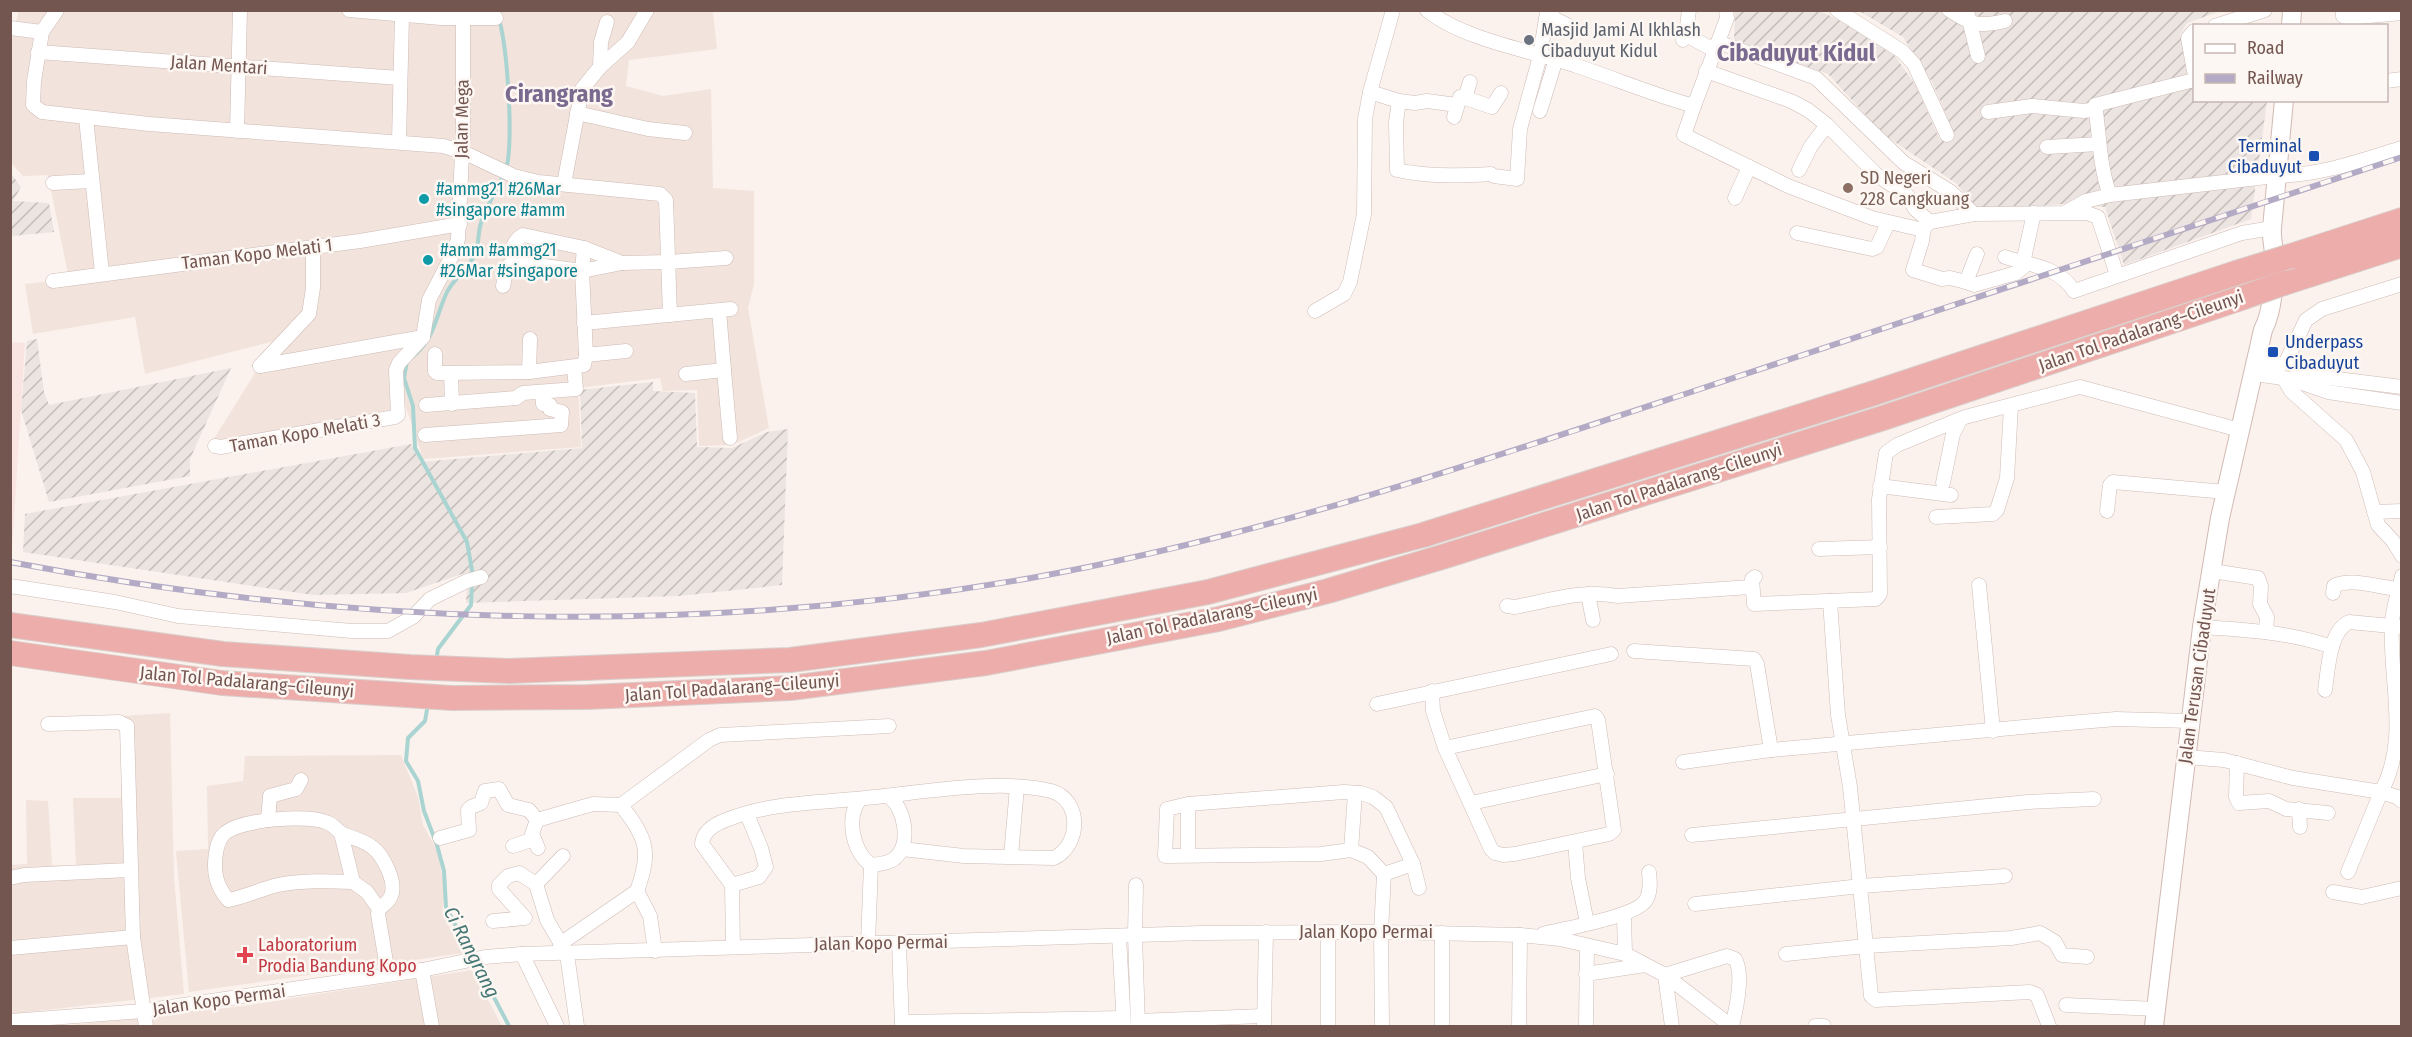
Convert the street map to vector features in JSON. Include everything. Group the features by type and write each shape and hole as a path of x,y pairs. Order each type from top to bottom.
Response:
{"highway":[{"name":"Jalan Tol Padalarang–Cileunyi","path":"10,625 223,654 455,670 585,669 790,660 981,635 1208,592 1434,532 1871,394 2402,220"},
{"name":"Jalan Tol Padalarang–Cileunyi","path":"10,653 222,683 452,698 588,698 790,688 986,663 1219,619 1328,591 1883,418 2402,245"}],"main road":[{"name":"Jalan Terusan Cibaduyut","path":"2155,1018 2202,627 2226,492 2263,330 2261,316 2264,254 2271,233 2284,102"}],"street":[{"path":"57,10 42,32 38,52 34,81 34,107 42,112 237,131 442,146 463,152 514,176 538,182 663,196 666,200 670,315"},
{"path":"237,131 240,10"},
{"path":"349,10 402,15 441,14 463,18 496,18"},
{"path":"564,184 582,89 600,67 628,42 647,10"},
{"path":"1314,311 1344,294 1350,282 1364,214 1365,119 1370,92 1393,10"},
{"path":"1427,10 1462,29 1694,106"},
{"path":"1689,10 1685,37 1816,78 1904,163 1951,192 1974,214"},
{"path":"1726,10 1727,17 1684,135 1788,186 1888,224 1927,225 1974,214 2087,213 2098,217 2117,275"},
{"path":"1837,10 1904,52 1914,64 1947,135"},
{"path":"1949,10 1982,25 2005,21"},
{"path":"2221,24 2265,10"},
{"path":"2343,10 2343,16 2347,18 2402,13"},
{"path":"1400,101 1396,122 1397,170 1412,173 1473,176 1491,174 1517,179 1520,129 1540,56 1548,11 1569,26"},
{"path":"399,142 402,15"},
{"path":"1968,17 1978,56"},
{"name":"Jalan Mega","path":"423,337 429,300 455,250 460,225 464,133 463,18"},
{"path":"600,67 601,42 607,22"},
{"path":"10,28 42,32"},
{"path":"2193,33 2188,38 2193,66"},
{"name":"Jalan Mentari","path":"38,52 400,78"},
{"path":"1540,111 1556,59"},
{"path":"1706,71 1791,101 1827,124 1877,175 1908,196 1927,225"},
{"path":"2110,195 2099,144 2095,105 2193,80"},
{"path":"1458,107 1470,82"},
{"path":"1370,92 1400,101 1415,103 1427,101 1458,107 1492,107 1500,93"},
{"path":"1988,112 2032,106 2084,111 2096,109"},
{"path":"577,113 648,129 685,133"},
{"path":"86,118 102,273"},
{"path":"1799,170 1811,146 1827,124"},
{"path":"442,146 464,133"},
{"path":"2047,147 2099,144"},
{"path":"2064,213 2086,201 2110,195 2276,176 2302,176 2402,148"},
{"path":"1735,198 1749,167"},
{"path":"53,183 91,181"},
{"path":"1927,225 1913,270 1942,279 1950,278 1974,285 1984,284 2016,273 2025,264 2034,213"},
{"path":"1797,233 1872,249 1877,247 1888,224"},
{"name":"Taman Kopo Melati 1","path":"53,281 460,225"},
{"path":"2005,257 2025,264 2040,265 2062,277 2074,291 2242,233 2271,233"},
{"path":"514,262 512,247 515,240 523,236 584,248 622,263"},
{"path":"313,247 313,288 309,314 260,366 423,337"},
{"path":"435,354 436,373 529,372 584,365 586,355 582,271 584,248"},
{"path":"1966,282 1977,254"},
{"path":"503,286 507,267 514,262 582,271 622,263 726,258"},
{"path":"2255,368 2286,362 2306,320 2322,309 2402,284"},
{"path":"584,322 725,310 724,370 730,438"},
{"name":"Taman Kopo Melati 3","path":"215,446 221,447 395,417 398,410 396,370 399,363 423,337"},
{"path":"529,372 531,339"},
{"path":"586,355 626,351"},
{"path":"426,405 516,398 523,393 576,389 574,367"},
{"path":"2255,368 2328,392 2402,403"},
{"path":"686,374 724,370"},
{"path":"451,373 452,404"},
{"path":"2286,378 2313,376 2402,387"},
{"path":"2286,378 2291,391 2346,440 2363,472 2378,525 2402,556"},
{"path":"1507,606 1515,607 1588,594 1603,593 1617,596 1753,582 1754,604 1878,598 1880,591 1880,486 1885,456 1889,449 1960,420 2080,387 2240,430"},
{"path":"425,435 561,425 562,412 550,409 550,405 543,404 542,392"},
{"path":"1936,517 1993,514 1997,510 2007,478 2011,406"},
{"path":"1880,486 1947,489 1953,434 1960,420"},
{"path":"2107,511 2110,485 2113,482 2226,492"},
{"path":"2374,512 2402,511"},
{"path":"1819,549 1880,547"},
{"path":"2212,571 2258,578 2261,586 2260,604 2266,617 2266,632"},
{"path":"10,586 178,616 352,631 388,631 413,617 430,599 467,581 481,577"},
{"path":"2333,593 2334,586 2338,583 2400,582 2397,626 2400,725 2397,763 2380,792 2348,872"},
{"path":"1979,585 1993,731"},
{"path":"1588,594 1593,620"},
{"path":"1830,601 1838,716 1844,744 1861,886 1870,994 1874,999 2030,992 2037,995 2049,1026"},
{"path":"2325,690 2331,647 2342,626 2349,622 2397,626"},
{"path":"2202,627 2266,632 2308,639 2331,647"},
{"path":"1634,651 1755,659 1771,750"},
{"path":"1377,704 1611,654"},
{"path":"1432,692 1433,711 1444,748 1491,849 1496,853 1515,854 1609,834 1614,830 1598,720 1594,716 1444,748"},
{"path":"1683,762 1771,750 2116,719 2191,721"},
{"path":"48,724 119,722 127,726 129,870 133,937 146,1026"},
{"path":"537,820 593,804 621,805 715,737 889,726"},
{"path":"2186,757 2237,763 2293,778 2380,792 2397,797 2402,801"},
{"path":"2237,763 2236,797 2239,803 2269,801 2286,809 2328,813"},
{"path":"1471,803 1607,774"},
{"path":"268,820 270,796 296,789 301,780"},
{"path":"1011,856 1017,787"},
{"path":"734,946 732,885 703,847 703,837 719,823 789,805 930,790 1017,787 1051,791 1064,796 1071,804 1074,822 1069,844 1059,856 1048,859 964,856 902,849"},
{"path":"440,838 469,830 468,810 481,803 485,791 494,788 499,789 508,805 529,810 537,820"},
{"path":"1351,850 1355,793"},
{"path":"1382,1026 1381,932 1384,874 1368,857 1351,850 1321,854 1165,856 1167,809 1188,804 1355,793 1373,797 1386,807 1413,864 1419,888"},
{"path":"871,865 884,864 902,849 904,829 900,810 895,801 888,796"},
{"path":"860,799 853,808 852,825 862,856 871,865 868,944"},
{"path":"1692,835 2028,802 2094,799"},
{"path":"1188,804 1188,855"},
{"path":"564,949 637,891 646,863 645,853 640,832 621,805"},
{"path":"2299,809 2300,827"},
{"path":"732,885 759,877 765,867 761,848 747,814"},
{"path":"379,909 367,892 353,882 326,881 278,885 245,897 228,900 218,888 214,869 218,845 225,832 247,823 299,819 328,823 341,833 370,845 385,865 392,891 391,897 379,909 378,914 388,974"},
{"path":"513,846 536,843 532,834 537,820"},
{"path":"341,833 353,882"},
{"path":"1575,842 1578,878 1587,922"},
{"path":"536,884 563,856"},
{"path":"1384,874 1413,864"},
{"path":"10,878 24,875 129,870"},
{"path":"1519,1026 1526,936 1624,915 1645,902 1650,884 1649,872"},
{"path":"493,921 525,918 499,889 499,885 508,876 519,873 536,884 547,920 564,949 577,1026"},
{"path":"1695,904 1861,886 2005,876"},
{"path":"899,943 902,1024 1123,1022 1127,936 1136,885"},
{"path":"2333,892 2362,897 2402,888"},
{"path":"637,891 650,916 655,951"},
{"path":"1624,915 1625,954"},
{"path":"1127,936 1138,1024 1264,1021 1266,932"},
{"name":"Jalan Kopo Permai","path":"10,1021 72,1021 143,1011 236,990 320,978 422,970 485,957 564,949 655,951 734,946 1266,932 1381,932 1560,939 1625,954 1665,975 1732,1026"},
{"path":"1328,932 1328,1026"},
{"path":"1442,933 1442,1026"},
{"path":"1786,954 1866,946 2010,938 2040,933 2055,942 2062,955 2087,957"},
{"path":"10,948 133,937"},
{"path":"1586,1026 1587,946"},
{"path":"522,954 557,1026"},
{"path":"1672,1026 1665,975 1723,956 1732,957 1739,969 1732,1026"},
{"path":"1586,974 1645,965"},
{"path":"422,970 432,1026"},
{"path":"2066,1005 2155,1018"},
{"path":"1815,1026 1824,1026"}],"shaded area":[{"path":"1818,10 1886,43 1916,86 1940,140 1949,141 1955,135 1932,82 1903,37 1859,11 1961,11 1974,16 1973,11 2221,11 2187,23 2180,35 2190,45 2193,44 2193,102 2267,102 2251,219 2124,265 2105,207 2062,204 1978,212 1957,184 1883,134 1828,74 1734,41 1735,11"},
{"path":"19,11 713,11 717,49 629,60 626,86 663,96 711,89 713,188 754,191 754,284 748,308 769,428 732,445 699,446 697,390 663,391 660,378 578,388 581,447 423,459 406,407 212,442 275,341 145,374 135,317 33,334 25,284 69,279 48,175 23,176 11,163 11,22 16,22"},
{"path":"10,172 21,187 13,201 49,203 54,232 11,236"},
{"path":"37,339 44,392 49,405 231,368 190,459 190,476 49,502 21,410 27,341"},
{"path":"11,342 25,343 12,551 10,551"},
{"path":"653,382 653,391 695,393 697,447 732,448 767,432 788,429 782,585 679,596 466,603 468,572 406,593 313,595 23,552 25,514 411,444 420,462 582,448 580,390"},
{"path":"170,713 174,877 184,994 11,1014 10,865 27,864 26,800 48,801 52,865 76,866 73,798 121,798 122,716"},
{"path":"401,755 418,797 423,825 438,852 445,893 442,913 463,953 189,992 176,851 208,849 207,786 243,781 245,756"},
{"path":"472,970 502,1026 63,1026 243,1006"}],"waterway":[{"name":"Ci Rangrang","path":"473,576 467,542 415,448 413,406 404,378 407,361 429,338 447,292 474,257 483,215 506,168 509,146 508,84 503,41 496,10"},
{"name":"Ci Rangrang","path":"436,661 438,649 471,605 472,584"},
{"name":"Ci Rangrang","path":"428,704 425,721 408,738 406,761 418,781 424,811 437,845 444,871 446,907 472,957"},
{"name":"Ci Rangrang","path":"476,963 509,1026"}],"railway":[{"path":"10,562 137,583 264,600 392,611 520,616 648,616 777,609 904,597 1031,578 1114,562 1280,521 1443,473 2402,157"}],"place":[{"name":"Masjid Jami Al Ikhlash Cibaduyut Kidul","path":"1529,40"},
{"name":"Terminal Cibaduyut","path":"2314,156"},
{"name":"SD Negeri 228 Cangkuang","path":"1848,188"},
{"name":"#ammg21 #26Mar #singapore #amm","path":"424,199"},
{"name":"#amm #ammg21 #26Mar #singapore","path":"428,260"},
{"name":"Underpass Cibaduyut","path":"2273,352"},
{"name":"Laboratorium Prodia Bandung Kopo","path":"245,955"}],"district":[{"name":"Cibaduyut Kidul","path":"1796,53"},
{"name":"Cirangrang","path":"559,94"}]}
